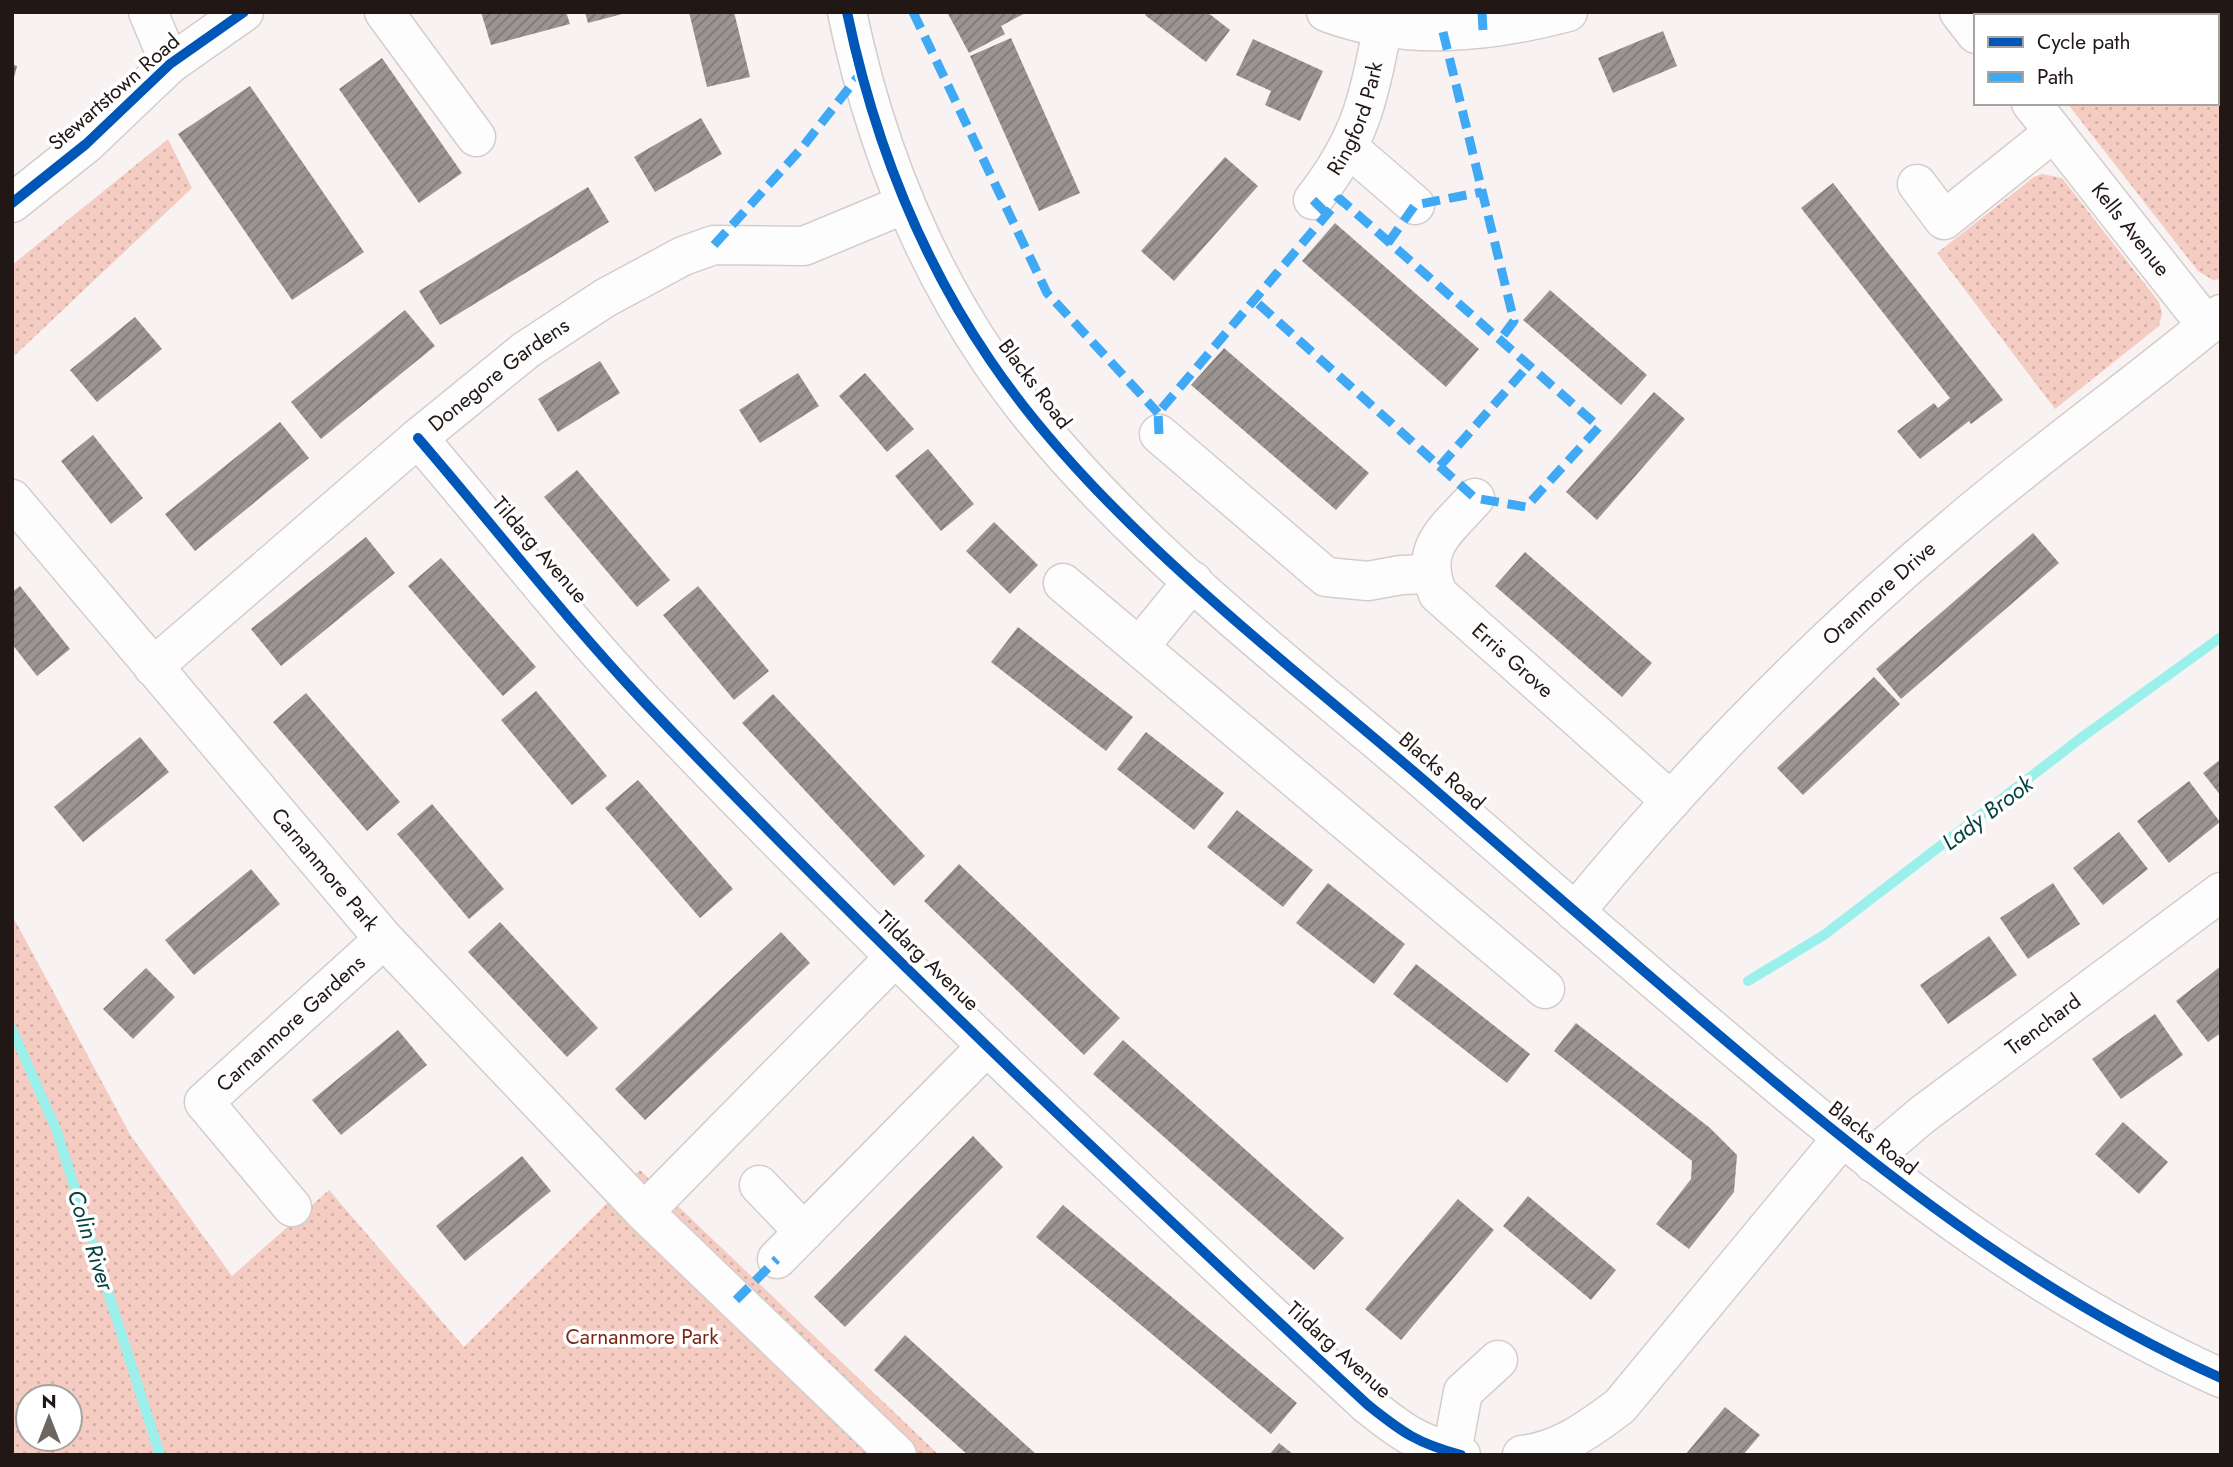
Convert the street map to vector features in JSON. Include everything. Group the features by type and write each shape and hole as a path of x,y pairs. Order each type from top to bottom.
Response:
{"street":[{"path":"148,12 170,64"},
{"name":"Stewartstown Road","path":"12,203 86,144 170,64 244,12"},
{"path":"384,12 476,136"},
{"name":"Blacks Road","path":"847,12 876,127 905,204 942,282 991,361 1051,439 1105,496 1193,581 1575,912 1873,1163 1931,1208 2082,1306 2221,1378"},
{"path":"1326,12 1382,29 1419,32 1483,30 1568,12"},
{"path":"1959,12 1974,31"},
{"name":"Ringford Park","path":"1313,200 1349,148 1364,114 1382,29"},
{"name":"Kells Avenue","path":"1917,184 1944,220 2043,118 2214,320"},
{"path":"1349,148 1415,205"},
{"name":"Donegore Gardens","path":"153,667 418,438 526,350 605,298 683,256 714,245 804,246 905,204"},
{"name":"Oranmore Drive","path":"1575,912 1671,801 1849,620 1955,525 2214,320"},
{"path":"1159,434 1326,577 1368,582 1429,574 1436,542 1475,498"},
{"name":"Tildarg Avenue","path":"418,438 642,699 895,957 1103,1159 1368,1405 1398,1429 1428,1446 1457,1454"},
{"name":"Carnanmore Park","path":"12,499 384,939 644,1212 897,1455"},
{"name":"Erris Grove","path":"1429,574 1438,594 1671,801"},
{"path":"1139,647 1193,581"},
{"path":"1063,583 1545,989"},
{"name":"Trenchard","path":"1873,1163 1888,1143 1922,1115 2221,892"},
{"name":"Carnanmore Gardens","path":"292,1207 204,1102 384,939"},
{"name":"Tildarg Avenue","path":"644,1212 895,957"},
{"path":"776,1259 988,1046"},
{"path":"1522,1455 1564,1443 1593,1427 1620,1406 1842,1138"},
{"path":"759,1185 804,1231"},
{"path":"1457,1454 1463,1392 1498,1360"}],"green space":[{"path":"1996,12 2221,12 2221,279 2213,280 2198,271 2069,105 2219,105 2219,14"},
{"path":"168,139 192,188 12,358 12,265"},
{"path":"2042,174 2062,178 2159,302 2162,314 2159,326 2055,409 1937,253 2034,177"},
{"name":"Carnanmore Park","path":"12,915 131,1136 232,1276 329,1190 464,1347 640,1170 939,1455 12,1455"}],"building":[{"path":"481,12 566,12 570,24 491,45"},
{"path":"585,12 625,12 626,13 588,23"},
{"path":"689,12 734,12 750,77 707,87"},
{"path":"947,12 1027,12 1001,26 1005,34 969,53"},
{"path":"1147,12 1207,12 1230,30 1206,62 1145,15"},
{"path":"1663,31 1677,66 1613,93 1598,58"},
{"path":"1011,38 1080,193 1039,211 970,56"},
{"path":"1253,39 1323,71 1300,121 1265,105 1271,91 1236,75"},
{"path":"382,58 462,173 419,203 339,89"},
{"path":"12,64 17,66 13,82 12,82"},
{"path":"250,86 364,252 292,300 178,134"},
{"path":"701,118 722,154 655,192 634,157"},
{"path":"1225,157 1258,186 1174,281 1141,251"},
{"path":"1833,183 2003,400 1971,424 1969,421 1920,459 1897,431 1934,403 1938,408 1950,398 1801,208"},
{"path":"588,187 609,222 440,325 419,291"},
{"path":"1335,223 1479,349 1446,387 1302,261"},
{"path":"1550,290 1647,375 1621,405 1523,320"},
{"path":"405,310 435,346 321,439 291,402"},
{"path":"135,317 162,349 97,402 70,370"},
{"path":"1224,348 1369,473 1336,510 1191,385"},
{"path":"600,361 620,393 558,432 538,399"},
{"path":"798,373 819,406 760,443 739,410"},
{"path":"865,373 914,429 887,452 839,396"},
{"path":"1654,392 1685,419 1597,520 1566,492"},
{"path":"280,422 309,458 195,551 165,514"},
{"path":"93,435 143,498 111,524 61,461"},
{"path":"928,449 974,504 941,531 895,476"},
{"path":"577,470 670,580 637,607 544,497"},
{"path":"994,522 1038,565 1010,594 966,551"},
{"path":"2033,533 2059,563 1901,699 1876,669"},
{"path":"366,537 395,573 281,666 251,629"},
{"path":"1525,552 1652,663 1622,697 1495,586"},
{"path":"441,558 536,667 503,696 408,586"},
{"path":"20,586 70,649 37,676 12,644 12,592"},
{"path":"698,586 769,671 734,700 663,615"},
{"path":"1018,627 1133,717 1106,751 991,662"},
{"path":"1874,677 1900,704 1803,795 1777,768"},
{"path":"536,691 607,776 572,805 501,720"},
{"path":"306,693 400,802 367,831 273,722"},
{"path":"773,694 925,856 894,886 742,723"},
{"path":"1146,732 1224,793 1194,830 1117,769"},
{"path":"140,737 169,772 83,842 54,807"},
{"path":"2221,759 2221,796 2203,773"},
{"path":"638,780 733,889 700,918 605,808"},
{"path":"2189,781 2220,822 2169,863 2137,821"},
{"path":"432,804 504,889 469,919 397,834"},
{"path":"1237,810 1313,870 1283,907 1207,847"},
{"path":"2119,832 2148,869 2103,905 2073,868"},
{"path":"959,864 1120,1018 1084,1055 924,901"},
{"path":"251,869 280,904 194,975 165,940"},
{"path":"1328,883 1405,944 1374,984 1296,923"},
{"path":"2053,883 2080,924 2028,959 2000,918"},
{"path":"500,922 598,1028 567,1057 468,952"},
{"path":"781,932 810,963 645,1120 615,1089"},
{"path":"1989,936 2017,975 1948,1024 1920,985"},
{"path":"1416,964 1530,1054 1507,1083 1393,994"},
{"path":"2221,966 2221,1033 2208,1042 2176,1001"},
{"path":"146,968 175,997 133,1039 103,1009"},
{"path":"2155,1014 2183,1055 2121,1099 2092,1059"},
{"path":"1576,1023 1710,1128 1737,1155 1734,1192 1689,1249 1656,1224 1691,1179 1692,1161 1554,1051"},
{"path":"398,1030 427,1065 341,1135 312,1100"},
{"path":"1123,1040 1344,1238 1314,1270 1093,1074"},
{"path":"2123,1122 2168,1162 2139,1194 2095,1154"},
{"path":"973,1136 1003,1167 845,1327 814,1297"},
{"path":"522,1156 551,1191 465,1261 436,1226"},
{"path":"1528,1196 1616,1270 1591,1300 1503,1226"},
{"path":"1458,1199 1494,1230 1401,1340 1365,1309"},
{"path":"1063,1205 1297,1403 1271,1434 1036,1237"},
{"path":"905,1335 1037,1455 968,1455 874,1370"},
{"path":"1725,1407 1760,1435 1743,1455 1685,1455"},
{"path":"1279,1443 1294,1455 1269,1455"}],"waterway":[{"name":"Lady Brook","path":"1748,981 1824,935 2085,735 2221,637"},
{"name":"Colin River","path":"12,1029 56,1129 160,1455"}],"marked path":[{"path":"913,12 1047,293 1158,413"},
{"path":"1482,12 1483,30"},
{"path":"1443,32 1514,321 1499,341"},
{"path":"714,245 801,149 860,74"},
{"path":"1388,243 1415,205 1482,192"},
{"path":"1159,434 1158,413 1340,199 1599,427 1526,507 1475,498 1254,300"},
{"path":"1313,200 1327,214"},
{"path":"1440,466 1528,366"},
{"path":"736,1300 777,1259"}],"cycle path":[{"path":"12,203 86,144 170,64 244,12"},
{"path":"847,12 870,104 901,193 964,320 1034,419 1083,476 1137,531 1252,635 1716,1033 1866,1157 1979,1240 2037,1278 2158,1348 2221,1378"},
{"path":"418,438 644,702 820,883 910,971 1183,1233 1368,1405 1411,1436 1461,1455"}]}
